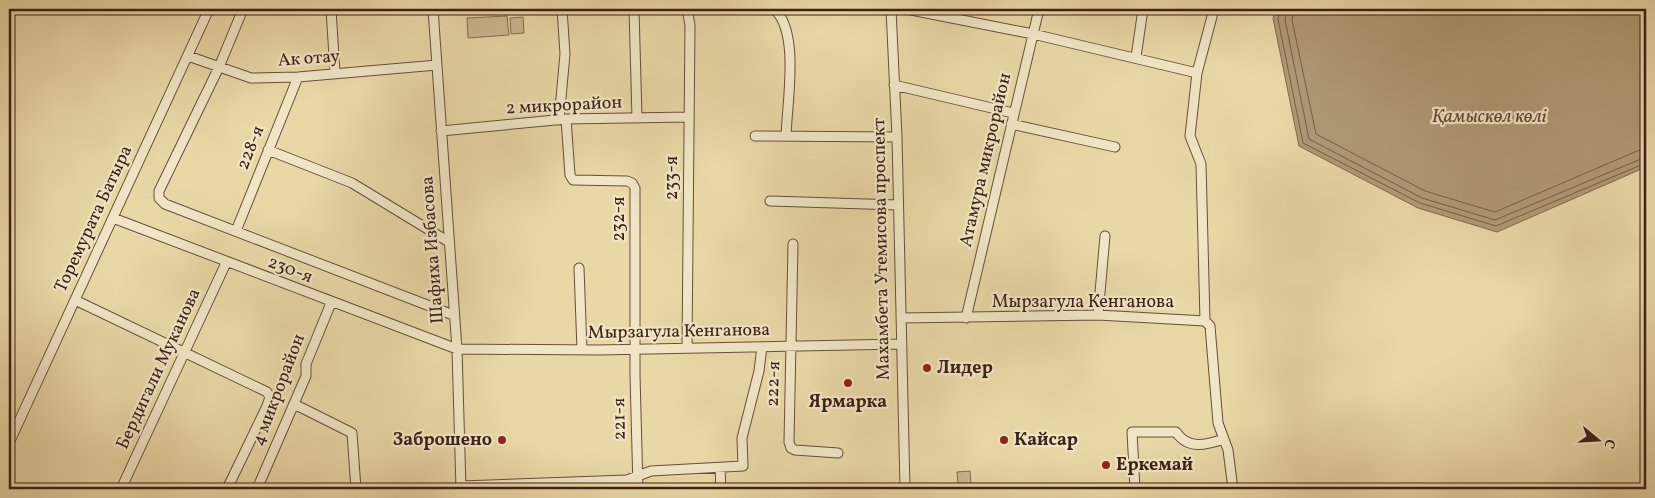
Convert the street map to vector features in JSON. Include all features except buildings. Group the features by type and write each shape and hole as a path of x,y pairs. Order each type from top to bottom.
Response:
{"street":[{"name":"Торемурата Батыра","path":"9,443 209,9"},
{"path":"218,67 242,9"},
{"path":"331,9 335,73"},
{"name":"Шафиха Избасова","path":"433,9 453,315 457,349 461,487"},
{"name":"232-я","path":"562,9 565,54 562,119 570,175 573,180 627,181 632,183 635,188 635,349"},
{"path":"634,9 637,118"},
{"name":"233-я","path":"687,9 690,25 687,348"},
{"path":"774,9 786,24 790,46 786,136"},
{"name":"Махамбета Утемисова проспект","path":"891,9 905,489"},
{"path":"906,9 1136,57 1197,74"},
{"name":"Атамура микрорайон","path":"966,318 1039,9"},
{"path":"1136,57 1143,9"},
{"path":"1214,9 1197,74 1190,136 1201,164 1205,321 1210,326 1218,423 1228,450 1233,489"},
{"name":"Ак отау","path":"188,56 251,78 298,77 437,65"},
{"name":"230-я","path":"218,67 159,191 159,198 165,204 453,315"},
{"name":"228-я","path":"236,231 298,77"},
{"path":"894,84 1013,113"},
{"name":"2 микрорайон","path":"441,131 562,119 688,117"},
{"path":"1011,124 1115,147"},
{"path":"755,136 896,137"},
{"path":"268,150 352,184 449,242"},
{"path":"770,201 898,205"},
{"name":"230-я","path":"113,218 331,303 457,349"},
{"path":"1098,315 1105,236"},
{"name":"222-я","path":"794,244 789,442 791,448 795,450 838,453"},
{"name":"Бердигали Муканова","path":"121,489 226,263"},
{"path":"579,268 582,350"},
{"path":"75,300 267,392 270,397 267,406 227,489"},
{"name":"4 микрорайон","path":"257,489 306,376 306,364 331,303"},
{"name":"Мырзагула Кенганова","path":"901,318 1098,315 1205,321"},
{"name":"Мырзагула Кенганова","path":"457,349 582,350 901,344"},
{"path":"461,487 597,482 638,477 651,471 743,466 742,438 762,347"},
{"name":"221-я","path":"635,349 638,489"},
{"path":"294,404 352,433 356,489"},
{"path":"1135,489 1132,432 1176,432 1184,442 1192,445 1209,444 1224,439"},
{"path":"720,468 721,489"}],"shaded area":[{"path":"507,16 509,35 468,38 467,18"},
{"path":"523,17 524,33 511,34 510,18"},
{"path":"970,471 971,485 958,485 957,472"}],"water":[{"name":"Қамыскөл көлі","path":"1276,9 1646,9 1646,167 1497,232 1418,208 1299,146 1273,18"}],"place":[{"name":"Лидер","path":"927,368"},
{"name":"Ярмарка","path":"848,383"},
{"name":"Заброшено","path":"502,440"},
{"name":"Кайсар","path":"1004,440"},
{"name":"Еркемай","path":"1106,465"}]}
